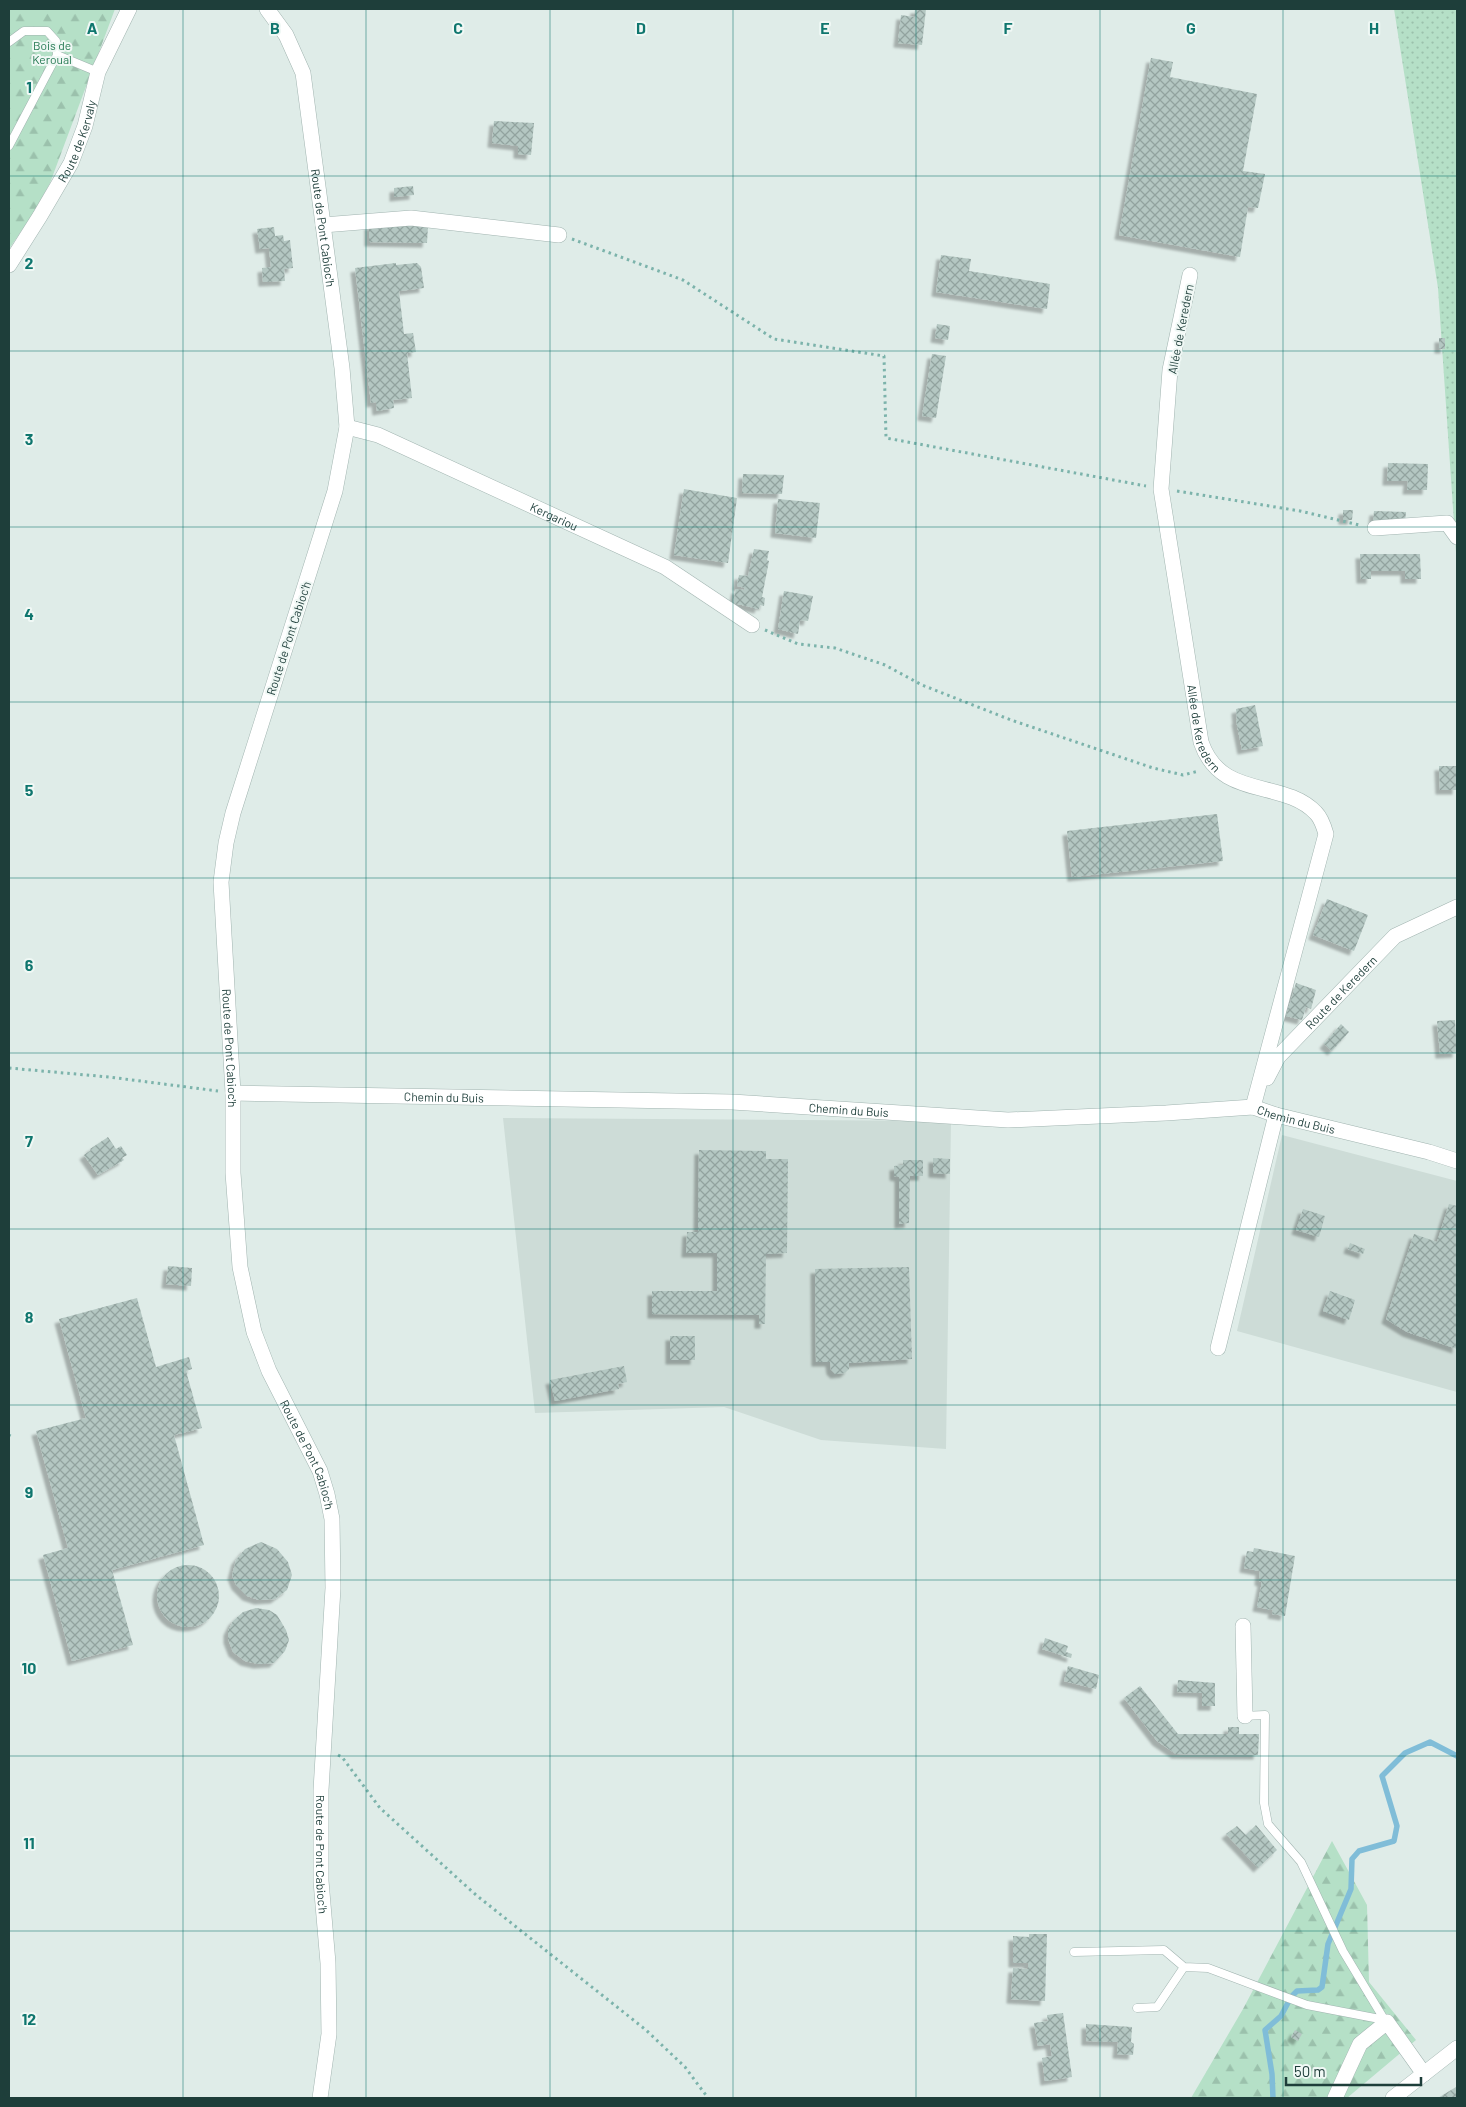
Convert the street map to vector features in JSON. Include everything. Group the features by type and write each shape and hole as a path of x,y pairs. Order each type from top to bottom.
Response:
{"street":[{"name":"Route de Kervaly","path":"9,265 71,163 85,126 98,72 128,9"},
{"name":"Route de Pont Cabioc'h","path":"267,9 286,35 303,73 342,368 347,427 335,491 260,724 226,844 221,882 234,1093 234,1173 240,1267 254,1332 269,1371 320,1471 332,1519 334,1588 322,1750 321,1881 328,1963 329,2034 320,2098"},
{"path":"323,225 411,218 559,235"},
{"name":"Allée de Keredern","path":"1190,274 1170,370 1161,488 1201,742 1205,755 1225,775 1242,784 1298,800 1318,814 1326,834 1253,1106"},
{"name":"Kergariou","path":"347,427 378,435 665,566 752,625"},
{"path":"1375,528 1446,523 1457,537"},
{"name":"Route de Keredern","path":"1253,1106 1278,1057 1395,936 1457,907"},
{"name":"Chemin du Buis","path":"234,1093 732,1102 1008,1120 1166,1113 1253,1106 1276,1115 1429,1152 1457,1161"},
{"path":"1218,1348 1276,1115"},
{"path":"1241,1716 1243,1626"},
{"path":"1335,2098 1360,2044 1385,2020 1424,2074"},
{"path":"1393,2098 1457,2048"}],"lane":[{"path":"9,42 24,31 47,31 56,41 57,55 9,146"},
{"path":"57,55 98,72"},
{"path":"1241,1716 1265,1715 1264,1803 1268,1824 1301,1862 1342,1950 1385,2020"},
{"path":"1074,1952 1164,1950 1184,1967 1208,1968 1307,2005 1385,2020"},
{"path":"1137,2008 1157,2007 1184,1967"}],"path":[{"path":"559,235 683,280 774,339 884,356 886,438 1300,511 1375,528"},
{"path":"752,625 798,644 835,648 885,665 922,685 1010,720 1153,768 1183,775 1214,766"},
{"path":"9,1068 109,1077 234,1093"},
{"path":"322,1750 342,1758 380,1808 476,1896 646,2030 685,2067 708,2098"}],"shaded area":[{"path":"503,1118 951,1121 946,1449 821,1440 724,1407 535,1413"},
{"path":"1282,1135 1457,1181 1457,1392 1237,1331"}],"green space":[{"name":"Bois de Keroual","path":"9,9 115,9 50,183 33,214 9,249"},
{"path":"1394,9 1457,9 1457,567 1438,288"},
{"path":"1332,1841 1367,1905 1369,1982 1416,2040 1347,2098 1191,2098 1243,2009"}],"building":[{"path":"915,9 926,9 922,45 898,43 901,15 914,17"},
{"path":"1151,58 1173,62 1170,77 1257,94 1243,171 1265,174 1258,208 1248,207 1240,257 1119,235"},
{"path":"494,121 534,123 531,155 518,154 518,146 492,143"},
{"path":"413,186 414,195 394,197 394,188"},
{"path":"409,224 409,226 428,226 427,243 369,242 369,225"},
{"path":"274,227 275,236 283,235 284,241 290,240 293,268 284,269 285,281 263,282 262,268 271,267 269,248 260,249 257,229"},
{"path":"941,255 971,259 969,271 1050,284 1047,309 936,292"},
{"path":"396,263 396,265 417,263 421,267 424,288 399,291 404,334 413,333 416,352 407,353 412,398 393,400 394,408 377,411 376,402 371,403 355,268"},
{"path":"937,324 950,326 948,340 935,338"},
{"path":"1439,338 1445,338 1445,349 1439,349"},
{"path":"932,354 946,356 936,418 922,416"},
{"path":"1388,463 1428,464 1427,490 1407,490 1408,481 1387,481"},
{"path":"743,474 784,475 782,494 742,493"},
{"path":"684,489 737,498 728,563 674,555"},
{"path":"778,499 820,503 816,538 775,533"},
{"path":"1343,510 1353,510 1352,520 1343,520"},
{"path":"1374,511 1406,512 1405,521 1373,521"},
{"path":"754,549 769,551 767,560 769,561 762,597 765,598 764,606 760,605 759,609 733,603 736,589 744,590 745,588 737,586 739,575 748,576"},
{"path":"1360,554 1420,554 1421,579 1405,579 1405,571 1371,571 1371,579 1361,579"},
{"path":"784,591 813,596 808,621 800,620 798,634 778,629"},
{"path":"1255,705 1263,746 1242,750 1236,720 1236,709"},
{"path":"1439,766 1457,766 1457,790 1440,790"},
{"path":"1217,814 1223,861 1072,877 1067,831"},
{"path":"1327,899 1368,915 1354,951 1313,935"},
{"path":"1296,983 1316,990 1311,1009 1306,1007 1302,1020 1286,1016"},
{"path":"1455,1020 1457,1053 1440,1054 1437,1021"},
{"path":"1341,1024 1349,1032 1332,1051 1324,1044"},
{"path":"108,1137 116,1149 121,1146 127,1155 122,1158 124,1160 98,1175 84,1155"},
{"path":"699,1150 766,1151 766,1159 788,1159 787,1253 766,1254 765,1324 759,1324 759,1315 652,1314 652,1291 717,1291 717,1253 686,1253 687,1232 698,1232"},
{"path":"933,1158 950,1159 950,1174 933,1173"},
{"path":"903,1160 923,1160 923,1176 910,1176 909,1223 899,1224 899,1177 894,1176 894,1166 903,1165"},
{"path":"1449,1204 1457,1206 1457,1349 1407,1332 1386,1319 1414,1234 1437,1242"},
{"path":"1303,1209 1325,1216 1319,1237 1296,1230"},
{"path":"1350,1243 1365,1249 1363,1254 1348,1249"},
{"path":"168,1266 192,1268 191,1286 166,1284"},
{"path":"909,1267 912,1359 849,1363 849,1369 845,1373 835,1374 831,1370 830,1362 816,1362 815,1269"},
{"path":"1330,1291 1355,1300 1349,1320 1323,1311"},
{"path":"137,1298 156,1367 189,1357 192,1369 186,1371 202,1428 174,1435 204,1545 112,1570 133,1645 72,1661 43,1555 68,1548 36,1431 86,1418 59,1319"},
{"path":"670,1336 695,1336 695,1360 670,1360"},
{"path":"624,1366 627,1382 618,1384 619,1389 555,1401 550,1380"},
{"path":"261,1542 277,1549 288,1562 292,1575 287,1590 275,1599 259,1600 247,1596 236,1585 232,1575 236,1560 245,1549"},
{"path":"1254,1548 1295,1556 1285,1616 1272,1614 1273,1610 1257,1607 1262,1582 1259,1581 1260,1571 1244,1568 1247,1551 1253,1552"},
{"path":"188,1565 200,1567 210,1574 217,1584 219,1596 217,1608 210,1618 200,1625 188,1627 176,1625 166,1618 159,1608 157,1596 159,1584 166,1574 176,1567"},
{"path":"256,1608 269,1610 277,1615 286,1630 289,1640 285,1651 274,1663 258,1664 245,1661 233,1652 228,1639 228,1631 233,1621 243,1612"},
{"path":"1045,1638 1068,1646 1066,1652 1072,1654 1071,1658 1042,1649"},
{"path":"1068,1666 1099,1675 1096,1689 1064,1681"},
{"path":"1178,1680 1215,1683 1215,1706 1202,1706 1202,1693 1177,1692"},
{"path":"1140,1686 1178,1734 1228,1734 1228,1727 1239,1727 1239,1734 1259,1734 1258,1755 1176,1754 1157,1741 1124,1698"},
{"path":"1256,1825 1277,1850 1258,1868 1226,1834 1237,1826 1246,1835"},
{"path":"1029,1934 1047,1934 1045,2001 1011,1999 1013,1968 1028,1969 1028,1963 1013,1963 1013,1936 1029,1937"},
{"path":"1063,2013 1072,2077 1045,2081 1042,2058 1052,2056 1050,2044 1038,2046 1034,2023 1048,2021 1047,2015"},
{"path":"1086,2024 1132,2027 1131,2042 1134,2044 1133,2055 1117,2054 1118,2042 1086,2041"},
{"path":"1295,2030 1302,2034 1298,2041 1291,2037"},
{"path":"1456,2087 1457,2098 1438,2098"}],"waterway":[{"path":"1273,2098 1272,2074 1265,2030 1281,2016 1291,1997 1297,1991 1318,1990 1322,1987 1328,1944 1351,1889 1352,1859 1359,1851 1394,1841 1397,1826 1382,1776 1405,1753 1430,1742 1457,1756"}]}
